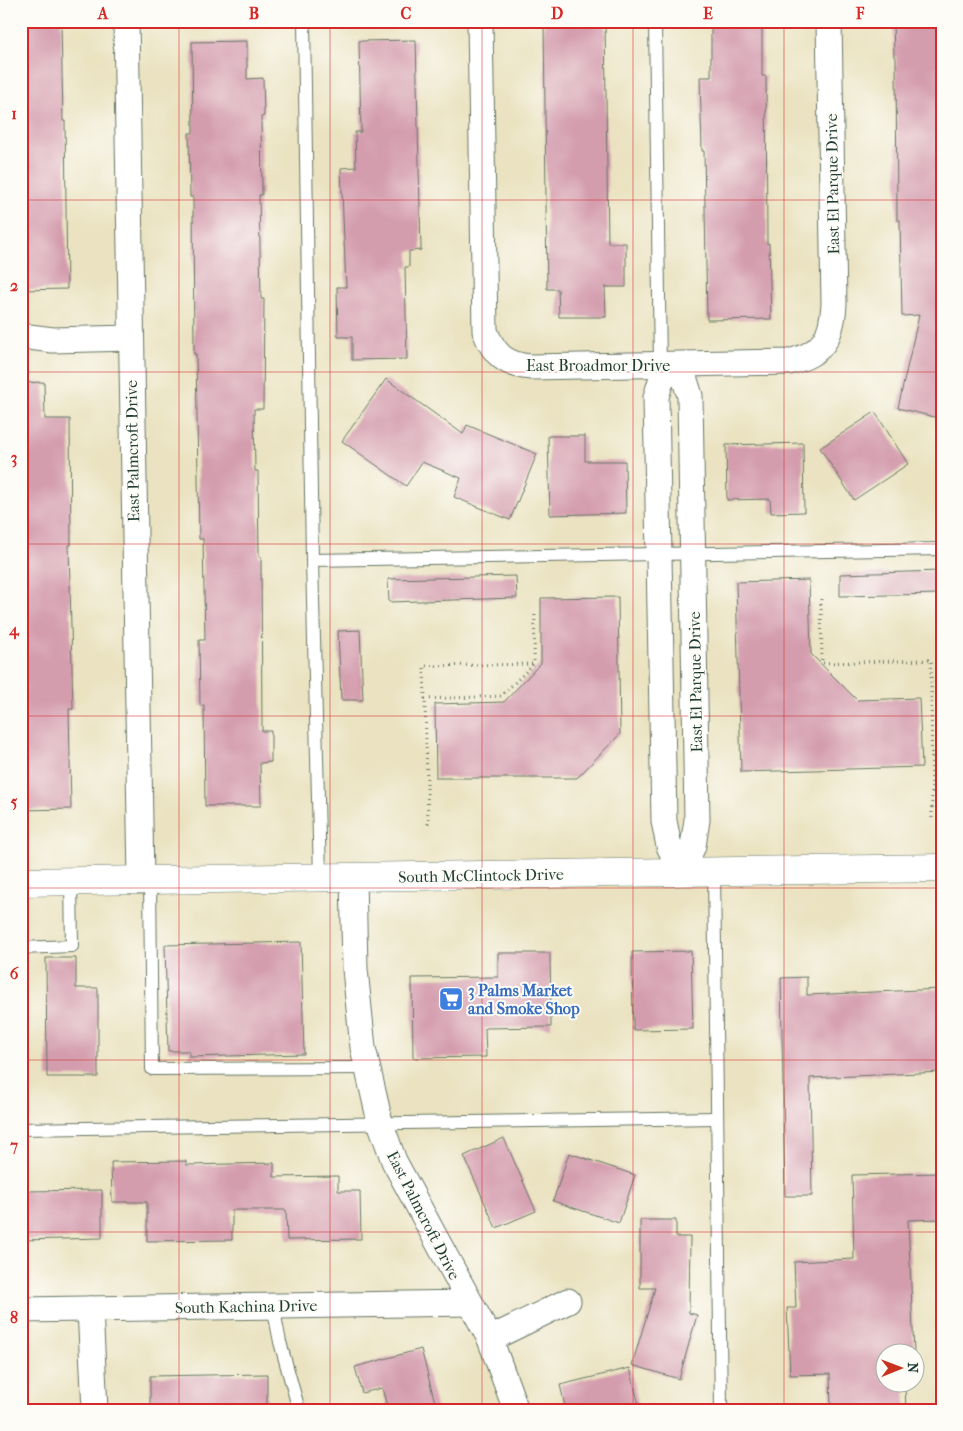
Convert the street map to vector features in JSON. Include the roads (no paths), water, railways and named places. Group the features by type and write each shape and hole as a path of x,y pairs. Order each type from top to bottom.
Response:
{"main road":[{"name":"South McClintock Drive","path":"21,882 942,868"}],"street":[{"name":"East Palmcroft Drive","path":"126,21 131,338 146,880"},
{"name":"East Broadmor Drive","path":"480,21 484,320 490,344 496,354 518,366 789,362 803,359 823,345"},
{"name":"East El Parque Drive","path":"823,345 830,333 834,304 828,21"},
{"path":"21,336 53,340 131,338"},
{"name":"East El Parque Drive","path":"667,365 685,380 690,396 694,552 697,820 693,846 680,872 669,846 664,821 656,397 667,365"},
{"name":"East Palmcroft Drive","path":"354,877 355,969 363,1048 380,1122 394,1161 490,1339 516,1410"},
{"path":"490,1339 568,1301"},
{"name":"South Kachina Drive","path":"21,1310 470,1303"},
{"path":"90,1309 95,1410"}],"lane":[{"path":"304,21 312,560 320,877"},
{"path":"654,21 667,365"},
{"path":"312,560 942,549"},
{"path":"714,872 721,1410"},
{"path":"146,880 152,1069 367,1068"},
{"path":"21,948 72,946 71,881"},
{"path":"21,1129 717,1118"},
{"path":"274,1306 280,1342 299,1410"}],"place":[{"name":"3 Palms Market and Smoke Shop","path":"451,999"}]}
